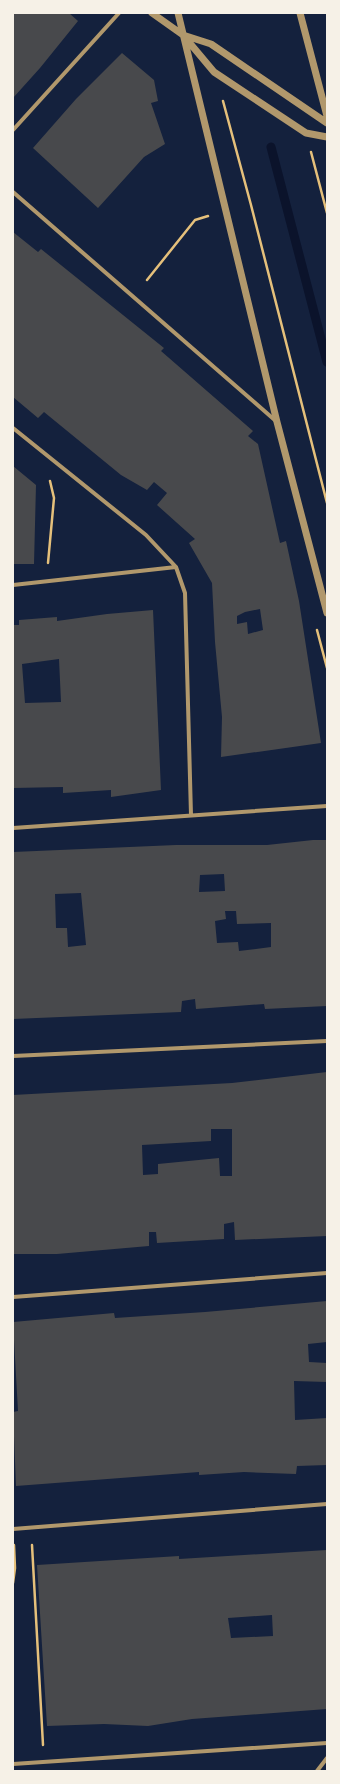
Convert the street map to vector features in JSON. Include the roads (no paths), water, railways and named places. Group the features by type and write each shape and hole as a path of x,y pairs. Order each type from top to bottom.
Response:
{"street":[{"path":"13,130 119,13"},
{"path":"152,13 183,35 214,72 306,133 327,137"},
{"path":"178,13 277,422 327,613"},
{"path":"300,13 327,116"},
{"path":"183,35 210,44 327,123"},
{"path":"13,192 277,422"},
{"path":"13,428 146,535 176,567 185,593 191,815"},
{"path":"13,585 176,567"},
{"path":"13,828 327,806"},
{"path":"13,1056 327,1041"},
{"path":"13,1297 327,1273"},
{"path":"13,1529 327,1504"},
{"path":"13,1764 327,1743"},
{"path":"317,1771 327,1758"}],"waterway":[{"path":"271,147 327,362"}]}
